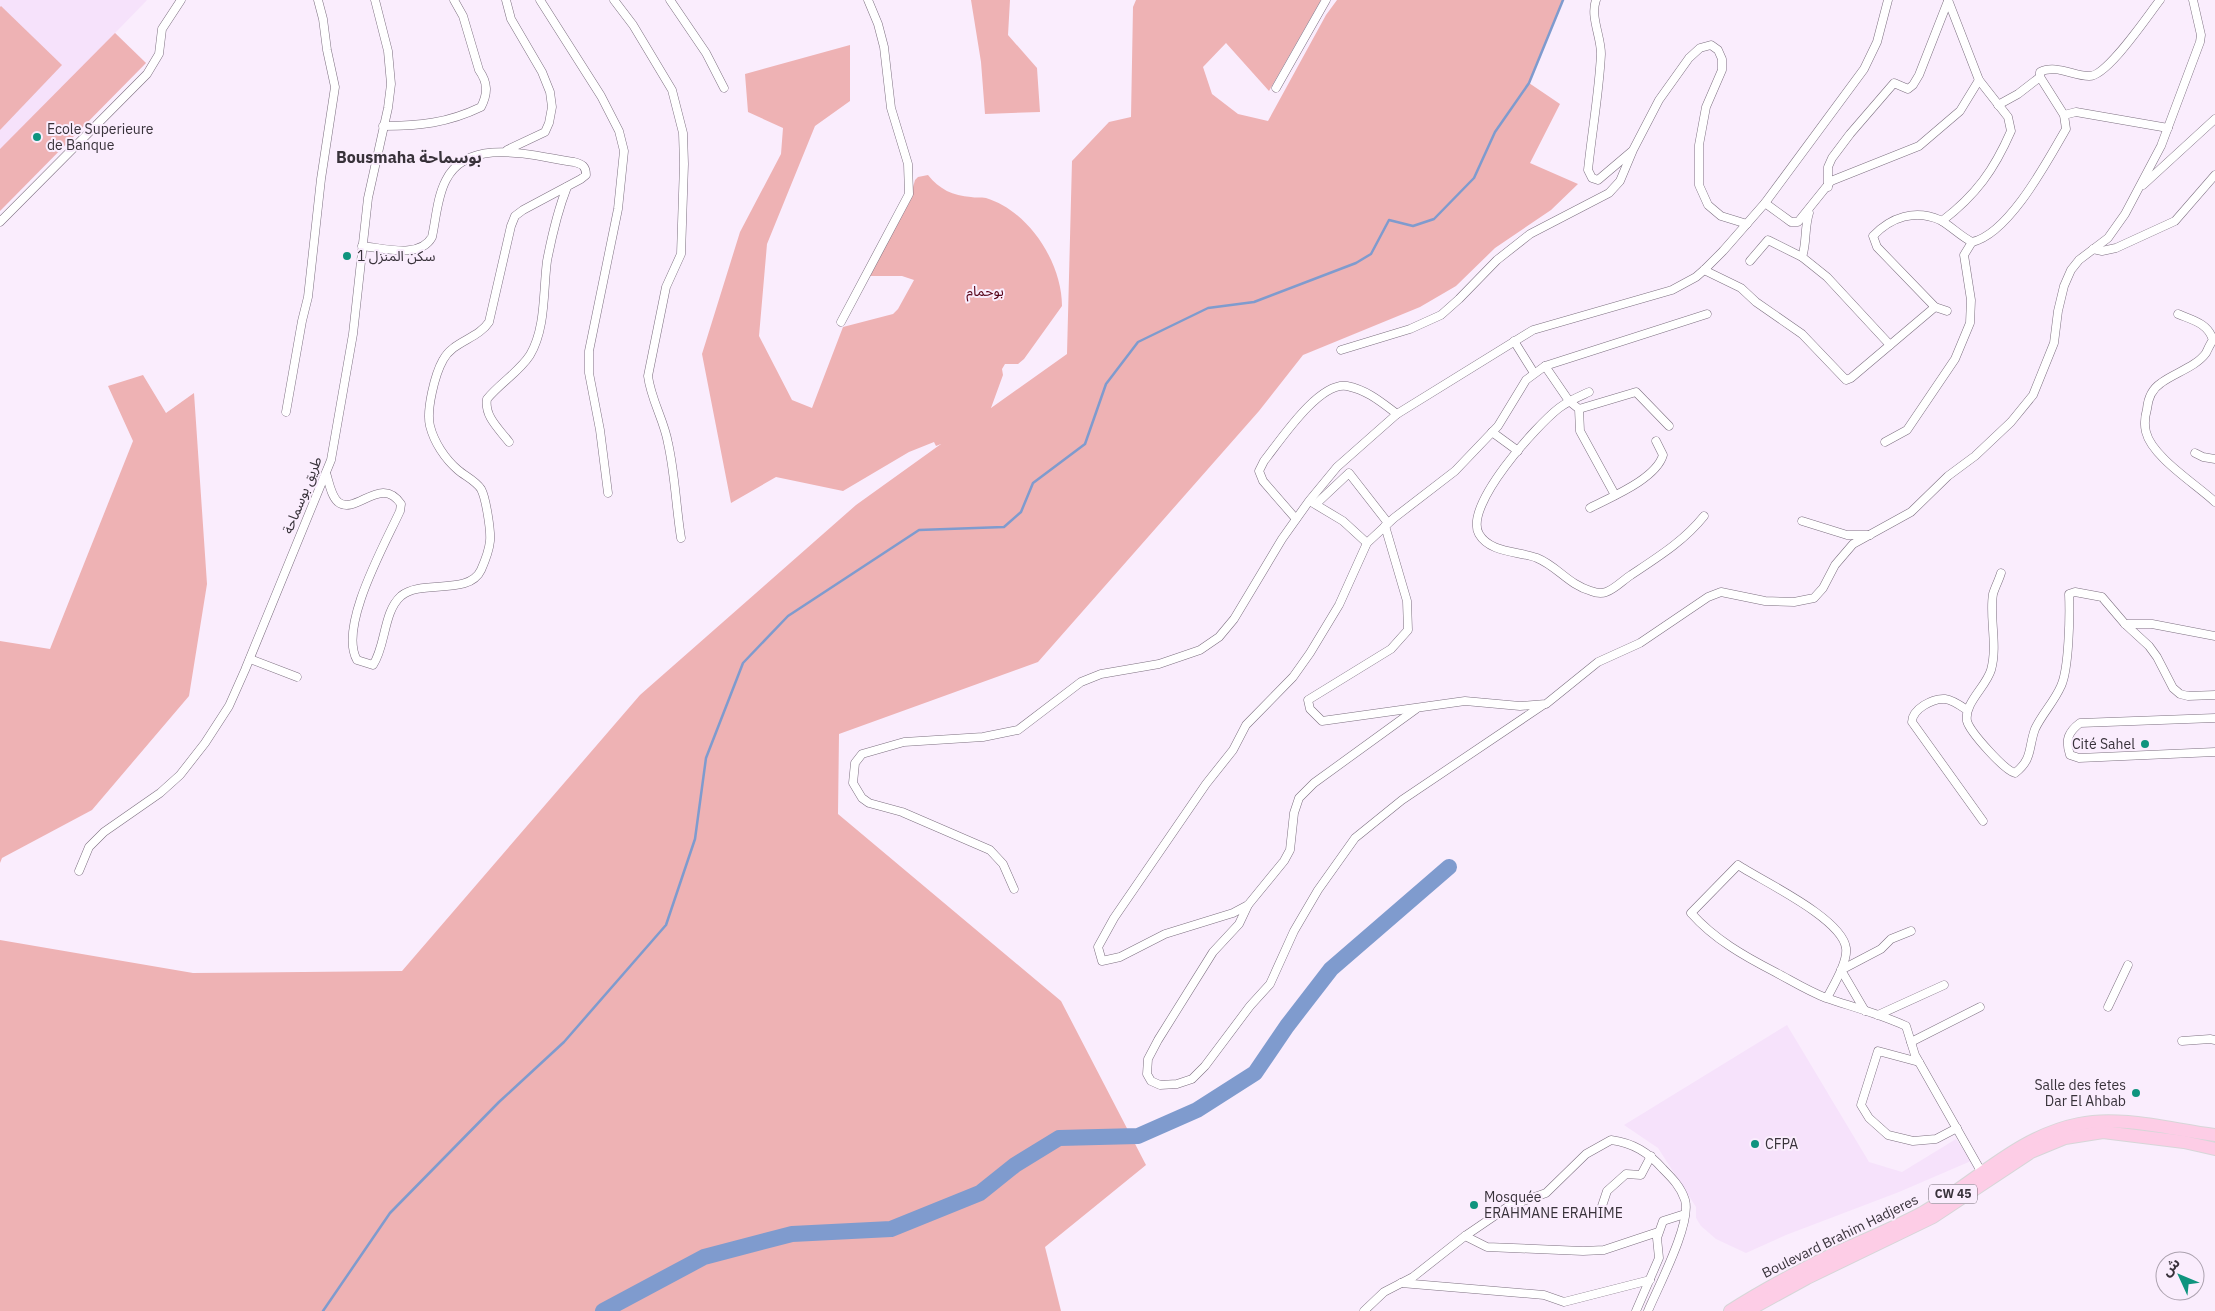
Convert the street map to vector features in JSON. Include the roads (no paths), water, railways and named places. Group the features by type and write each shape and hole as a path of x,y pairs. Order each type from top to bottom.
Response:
{"main road":[{"name":"Boulevard Brahim Hadjeres","path":"1730,1311 1803,1270 1918,1215 2030,1141 2057,1130 2082,1123 2124,1122 2184,1136"},
{"path":"1747,1311 1807,1278 1933,1217 2031,1152 2049,1144 2082,1134 2103,1132 2184,1136"},
{"name":"CW 45","path":"2184,1136 2215,1135"},
{"name":"CW 45","path":"2184,1136 2215,1149"}],"street":[{"path":"0,222 147,74 159,54 162,29 181,0"},
{"path":"286,412 308,297 321,179 335,87 318,0"},
{"name":"طريق بوسماحة","path":"79,871 89,848 104,832 160,793 180,776 205,743 229,706 250,660 331,460 353,334 368,198 391,84 388,51 376,0"},
{"path":"384,126 430,124 481,107 487,87 485,78 479,70 463,16 454,0"},
{"path":"362,246 409,251 422,248 428,244 432,237 446,181 453,169 465,160 505,151 545,132 552,107 550,92 542,72 511,20 506,0"},
{"path":"540,0 601,96 619,131 624,151 618,209 589,351 588,374 600,430 608,493"},
{"path":"614,0 633,25 672,90 683,134 681,254 666,287 648,376 649,389 663,423 668,443 682,538"},
{"path":"670,0 706,53 724,88"},
{"path":"841,322 909,194 908,164 891,108 884,47 878,24 868,0"},
{"path":"1276,88 1326,0"},
{"path":"1596,0 1594,5 1601,51 1588,170 1592,178 1598,180 1633,150"},
{"path":"1312,503 1342,463 1397,414 1514,341 1533,330 1672,290 1696,277 1765,203 1864,69 1877,42 1888,0"},
{"path":"1828,187 1828,167 1850,134 1894,83 1908,89 1914,85 1948,0 1979,80 1998,104 2011,125 2008,138 1984,181 1976,192 1942,221"},
{"path":"1885,442 1907,430 1954,359 1970,323 1971,300 1964,255 1972,242 1990,235 2017,206 2066,129 2064,115 2040,77 2040,72 2057,69 2088,76 2100,73 2118,55 2160,0"},
{"path":"1418,708 1314,784 1299,798 1294,812 1290,850 1284,861 1248,905 1239,924 1213,952 1158,1040 1148,1059 1147,1074 1151,1081 1160,1085 1177,1084 1192,1079 1205,1066 1250,1006 1270,984 1294,931 1318,890 1356,838 1402,800 1546,704 1598,662 1640,643 1708,597 1722,592 1764,601 1794,602 1814,598 1823,588 1835,565 1853,544 1911,512 1948,476 1975,456 2011,422 2033,395 2054,343 2058,311 2064,286 2071,270 2079,260 2108,238 2125,214 2168,128 2200,42 2201,35 2193,0"},
{"path":"1341,350 1410,329 1441,314 1459,299 1497,260 1530,234 1609,193 1620,181 1633,150 1660,100 1689,58 1700,48 1710,46 1718,50 1722,59 1722,70 1706,107 1699,145 1698,185 1708,205 1720,216 1747,224"},
{"path":"1998,104 2018,94 2040,77"},
{"path":"1765,203 1791,222 1798,222 1831,181 1918,146 1960,111 1979,80"},
{"path":"2064,115 2076,112 2168,128"},
{"path":"2138,189 2215,119"},
{"path":"326,474 334,496 339,502 347,505 379,493 389,493 396,497 401,504 400,511 356,612 353,653 358,660 373,665 378,659 386,626 401,596 412,590 466,583 480,573 490,541 485,504 481,489 458,470 442,453 430,425 429,408 438,372 444,358 452,349 484,330 489,322 511,226 515,216 586,174 586,169 582,164 524,152 505,151"},
{"path":"2093,249 2102,251 2116,248 2175,221 2215,176"},
{"path":"509,442 491,419 486,406 487,399 522,365 530,355 535,344 541,321 549,251 567,186"},
{"path":"1802,257 1805,248 1804,227 1810,208"},
{"path":"1947,311 1935,307 1877,247 1873,236 1880,229 1899,217 1928,216 1942,221 1959,236 1972,242"},
{"path":"1750,260 1768,240 1802,257 1827,277 1890,345"},
{"path":"1704,270 1741,288 1756,302 1802,334 1846,380 1851,378 1935,307"},
{"path":"1248,905 1233,913 1165,934 1120,957 1102,960 1098,947 1114,918 1206,784 1233,750 1246,725 1293,677 1310,653 1339,605 1367,542 1386,524 1455,471 1498,426 1526,380 1534,373 1545,366 1707,314"},
{"path":"2178,314 2204,324 2214,341 2199,360 2159,384 2148,398 2144,423 2149,440 2163,457 2183,477 2199,487 2215,502"},
{"path":"1514,341 1534,373"},
{"path":"1545,366 1569,401 1579,409 1580,431 1614,495"},
{"path":"1296,519 1263,480 1259,471 1264,461 1308,407 1331,388 1346,386 1372,394 1397,414"},
{"path":"1589,392 1569,401 1530,436 1518,451 1486,495 1478,513 1476,525 1478,533 1493,547 1538,558 1569,581 1589,591 1606,592 1674,546 1692,531 1704,516"},
{"path":"1579,409 1636,392 1669,426"},
{"path":"1492,432 1518,451"},
{"path":"1590,508 1650,474 1661,462 1663,455 1656,441"},
{"path":"2195,453 2203,457 2215,459"},
{"path":"1342,463 1386,524 1407,601 1408,630 1391,649 1308,700 1310,710 1322,721 1464,701 1520,706 1546,704"},
{"path":"1014,890 1002,864 990,850 902,812 869,803 862,798 853,784 855,764 862,754 904,742 983,737 1018,730 1081,682 1101,674 1159,664 1200,650 1219,637 1234,619 1296,519 1312,503 1349,473"},
{"path":"1312,503 1343,521 1367,542"},
{"path":"1802,521 1847,535 1871,535"},
{"path":"2001,573 1993,595 1994,643 1991,671 1967,710 1968,723 1998,762 2008,771 2015,773 2023,767 2028,759 2035,731 2061,686 2065,675 2069,594 2075,592 2102,597 2125,624 2149,646 2174,688 2180,694 2188,696 2215,695"},
{"path":"2125,624 2152,624 2215,636"},
{"path":"250,660 297,677"},
{"path":"1967,710 1946,699 1940,700 1917,710 1912,716 1912,722 1983,821"},
{"path":"2215,718 2080,723 2071,730 2066,743 2070,755 2079,758 2215,752"},
{"path":"1827,998 1841,970 1846,948 1839,934 1824,917 1738,865 1691,914 1706,930 1742,955 1811,992 1827,998 1865,1010 1906,1026 1919,1062 1982,1173"},
{"path":"1841,970 1881,949 1891,939 1910,931"},
{"path":"2108,1007 2128,965"},
{"path":"1841,970 1865,1010"},
{"path":"1878,1015 1944,985"},
{"path":"1911,1042 1980,1007"},
{"path":"2182,1041 2210,1038 2215,1040"},
{"path":"1919,1062 1878,1051 1861,1105 1869,1118 1888,1135 1913,1141 1936,1139 1956,1128"},
{"path":"1364,1311 1384,1292 1413,1277 1465,1236 1509,1206 1546,1193 1586,1154 1611,1140 1633,1145 1651,1156 1676,1183 1686,1201 1685,1224 1648,1311"},
{"path":"1601,1209 1607,1191 1626,1174 1641,1175 1651,1156"},
{"path":"1636,1311 1659,1258 1658,1232 1663,1221 1685,1214"},
{"path":"1465,1236 1487,1247 1583,1252 1604,1250 1658,1232"},
{"path":"1399,1283 1544,1294 1564,1302 1650,1280"}],"waterway":[{"path":"323,1311 390,1213 499,1102 564,1042 666,925 695,839 706,758 743,663 788,616 919,530 1004,527 1021,512 1033,483 1085,444 1106,384 1138,342 1208,308 1254,302 1356,263 1371,254 1389,220 1413,226 1434,219 1474,178 1495,132 1529,83 1563,0"},
{"path":"603,1311 704,1257 792,1234 891,1229 980,1193 1015,1165 1059,1138 1138,1136 1197,1110 1255,1073 1287,1026 1331,969 1449,867"}],"place":[{"name":"Ecole Superieure de Banque","path":"37,137"},
{"name":"سكن المنزل 1","path":"347,256"},
{"name":"Cité Sahel","path":"2145,744"},
{"name":"Salle des fetes Dar El Ahbab","path":"2136,1093"},
{"name":"CFPA","path":"1755,1144"},
{"name":"Mosquée ERAHMANE ERAHIME","path":"1474,1205"}],"district":[{"name":"Bousmaha بوسماحة","path":"409,157"}],"park label":[{"name":"بوحمام","path":"985,291"}]}
